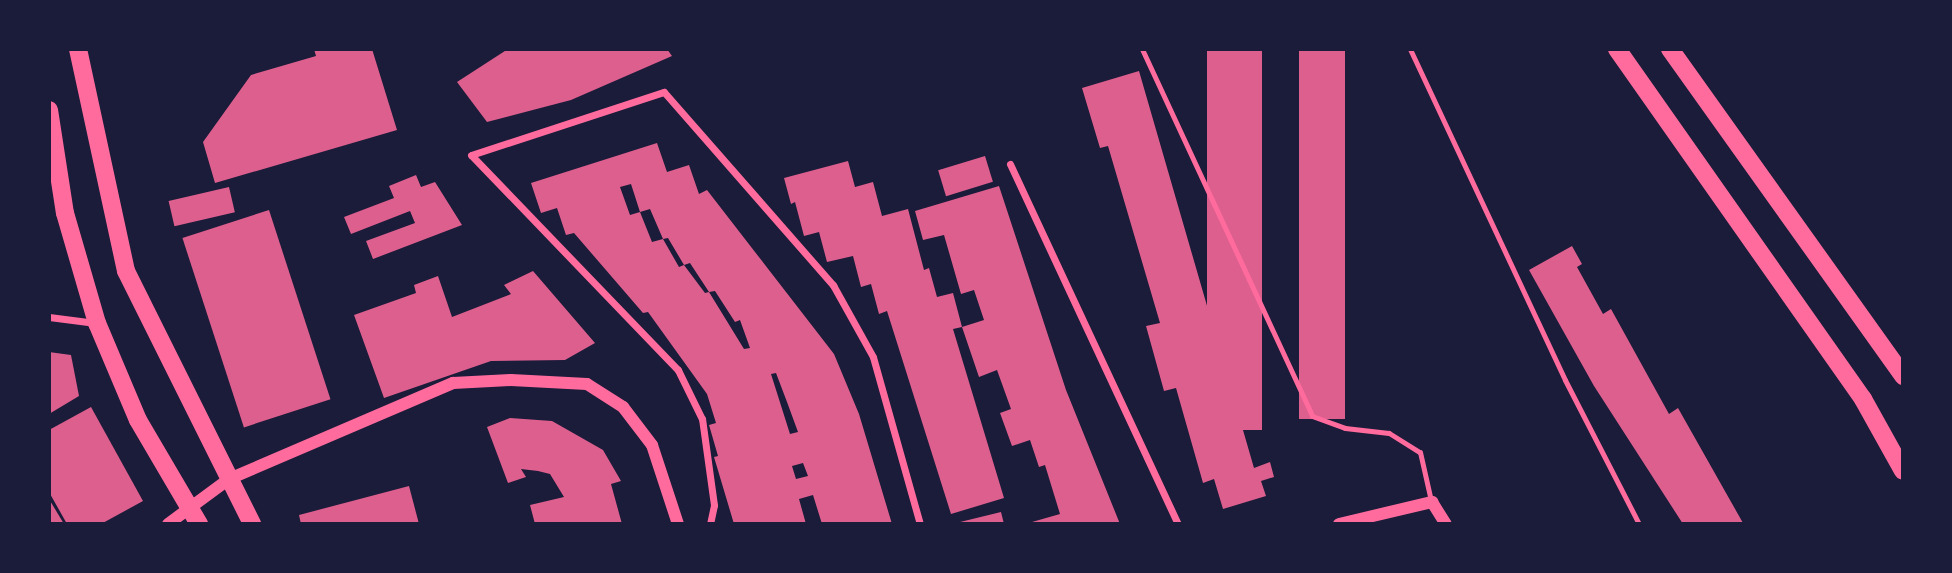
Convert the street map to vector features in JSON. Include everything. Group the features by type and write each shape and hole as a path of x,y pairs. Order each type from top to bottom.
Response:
{"main road":[{"path":"78,49 126,271 252,524"},
{"path":"1617,49 1863,400 1903,471"},
{"path":"1670,49 1903,376"},
{"path":"49,110 65,213 97,323 138,420 199,524"}],"street":[{"path":"710,524 714,505 702,419 678,370 471,155 664,92 833,285 873,357 920,524"},
{"path":"1010,164 1178,524"},
{"path":"49,317 97,323"},
{"path":"167,524 229,479 453,383 587,384 623,407 652,445 678,524"},
{"path":"1339,524 1432,502 1446,524"}],"lane":[{"path":"1142,49 1312,416 1345,428 1389,433 1420,452 1432,502"},
{"path":"1410,49 1565,380 1639,524"}],"building":[{"path":"314,49 372,49 397,130 215,183 203,142 251,75 316,56"},
{"path":"508,49 667,49 672,56 571,100 487,122 457,82"},
{"path":"1207,49 1262,49 1262,430 1207,430"},
{"path":"1299,49 1345,49 1345,419 1299,419"},
{"path":"1139,71 1254,468 1270,462 1274,477 1261,481 1266,496 1223,509 1214,479 1203,483 1176,388 1164,391 1146,326 1160,323 1108,146 1100,148 1082,88"},
{"path":"657,143 667,172 689,165 699,194 707,190 834,354 859,414 892,524 822,524 813,495 799,499 806,524 734,524 714,457 718,456 709,425 716,423 707,394 648,312 643,313 574,233 566,235 557,208 541,213 531,183","holes":["631,184 640,212 630,215 620,187","650,209 663,239 652,242 640,212","668,238 684,265 679,267 663,239","690,263 709,292 705,293 684,265","715,291 735,322 740,320 750,348 744,349 709,292","776,373 798,432 790,434 771,374","803,463 808,476 796,479 792,466"]},
{"path":"985,156 993,182 946,196 938,170"},
{"path":"848,161 855,187 873,182 882,216 908,209 924,270 929,268 937,297 953,293 962,327 953,329 1004,498 951,514 887,311 879,314 871,284 861,287 853,256 827,262 819,232 804,236 795,202 791,204 784,178"},
{"path":"416,175 421,187 435,182 462,225 373,259 366,241 415,223 410,211 351,234 344,217 394,198 389,186"},
{"path":"999,186 1066,390 1120,524 1025,524 1060,514 1045,465 1039,467 1030,440 1012,446 1000,413 1011,409 997,370 979,377 962,327 984,320 974,290 961,294 944,235 923,240 915,211"},
{"path":"229,187 235,212 174,226 169,201"},
{"path":"269,210 330,399 244,427 182,238"},
{"path":"1572,246 1582,264 1577,267 1603,314 1611,309 1669,414 1678,408 1743,523 1683,524 1594,386 1529,270"},
{"path":"533,271 595,343 565,360 491,361 384,398 354,315 416,293 414,285 438,276 452,317 511,294 504,285"},
{"path":"49,352 71,355 79,396 49,414"},
{"path":"91,407 143,501 101,524 67,524 49,492 49,430"},
{"path":"510,418 552,421 603,450 621,481 611,484 622,524 535,524 530,505 564,497 550,474 538,471 521,469 526,477 508,483 487,427"},
{"path":"409,486 419,524 301,524 299,515"},
{"path":"49,499 64,524 49,524"},
{"path":"1001,512 1004,524 956,524 956,523"}]}
